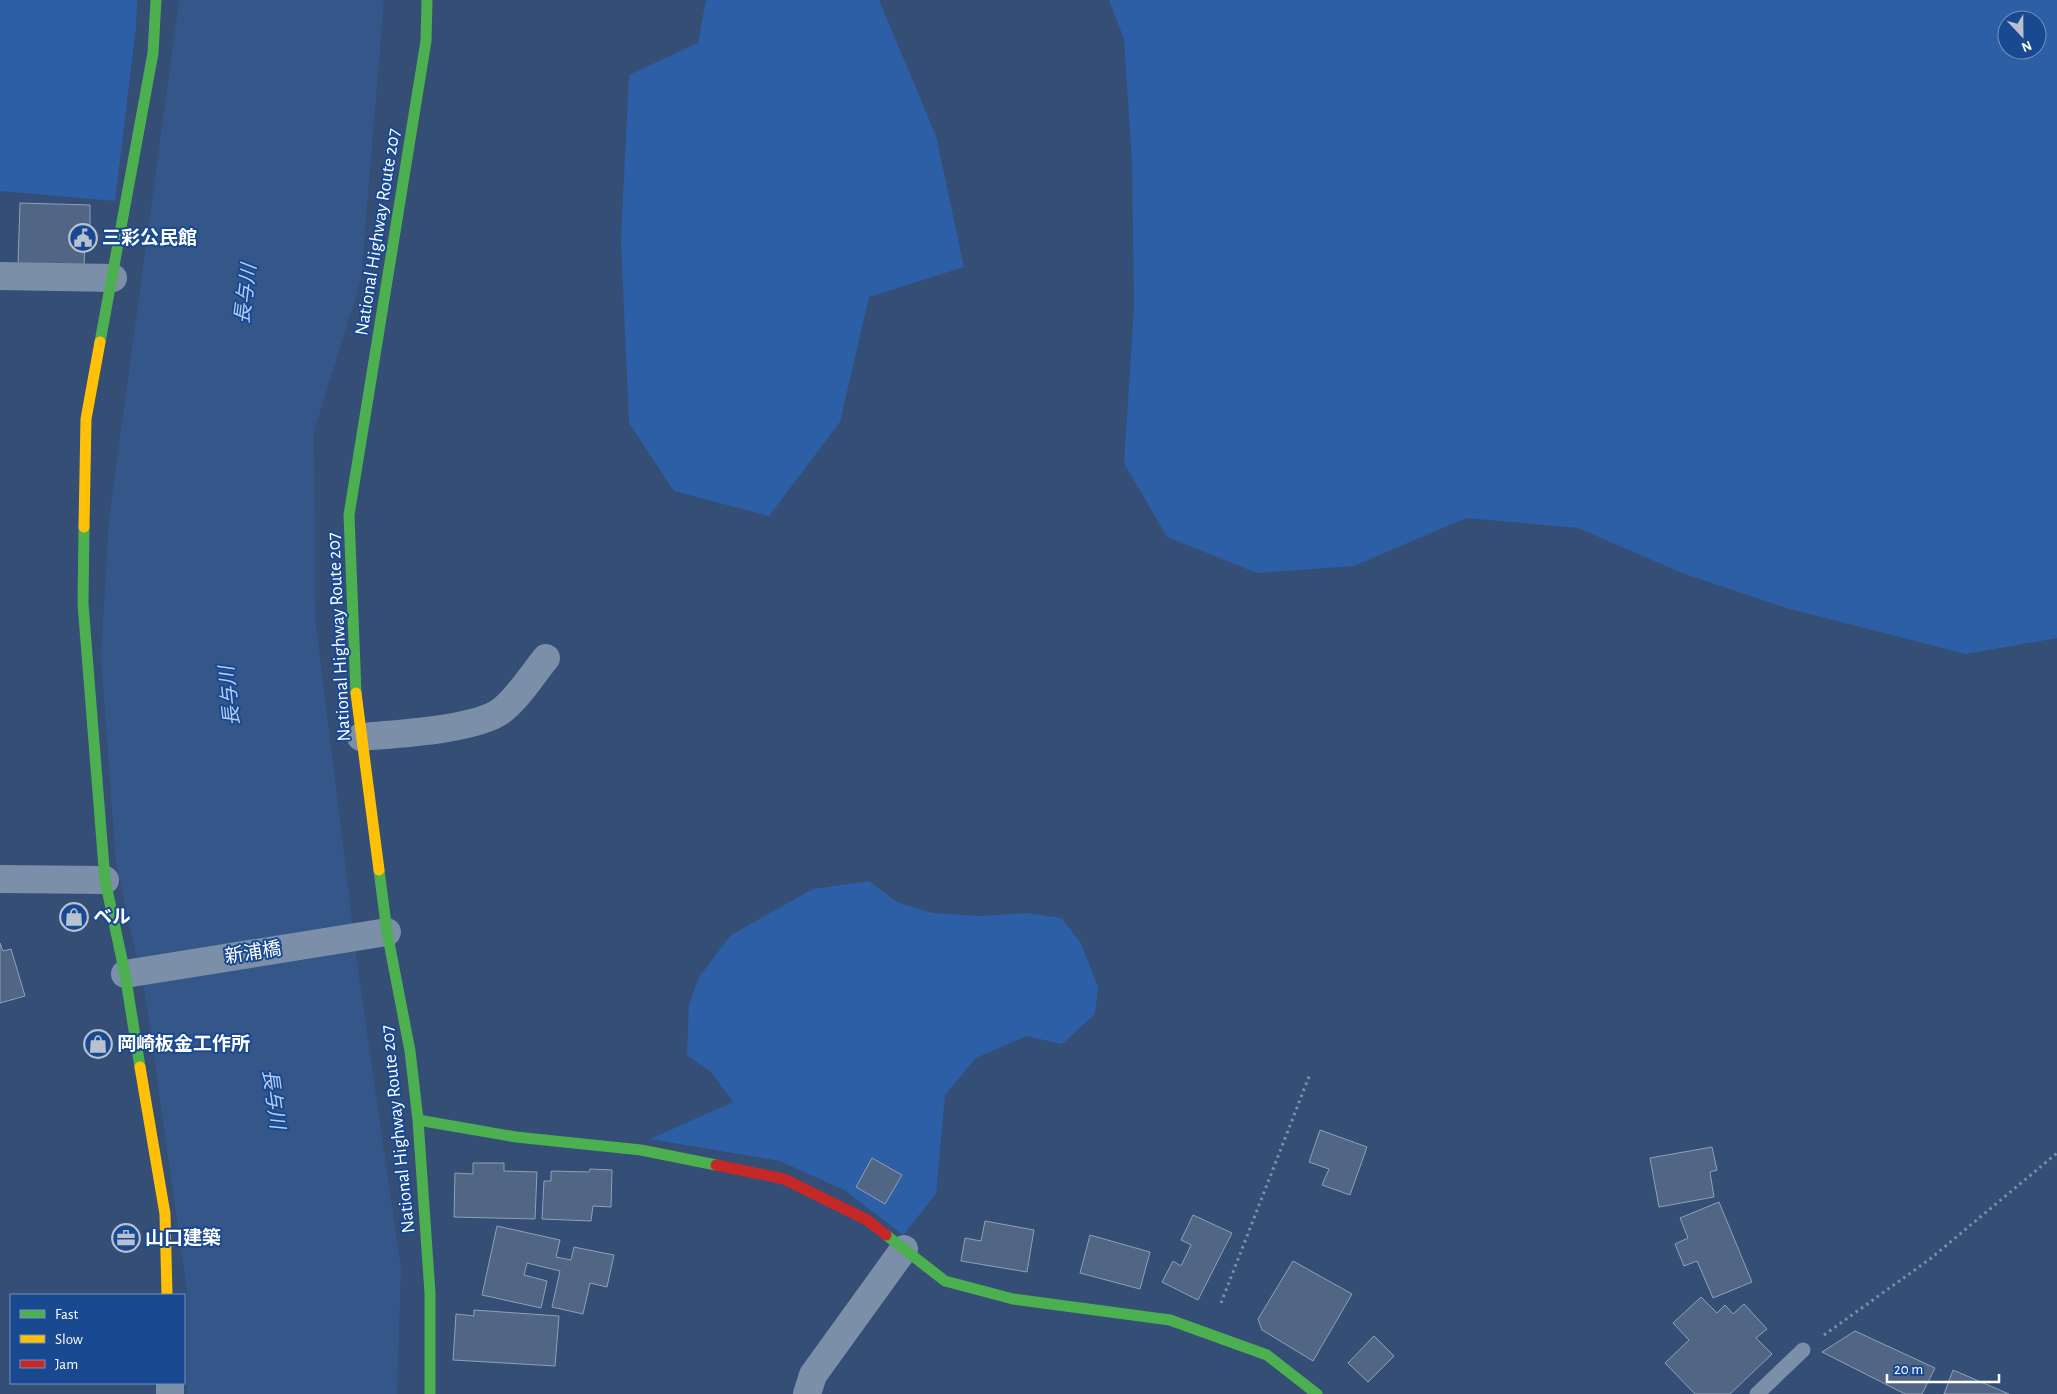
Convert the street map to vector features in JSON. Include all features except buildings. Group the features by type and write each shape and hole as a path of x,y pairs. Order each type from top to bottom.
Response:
{"main road":[{"path":"156,0 153,53 86,420 83,604 105,880 131,973 165,1214 167,1294"},
{"name":"National Highway Route 207","path":"427,0 426,41 349,515 356,702 361,738 378,933 410,1050 418,1120 430,1293 430,1394"},
{"path":"418,1120 516,1137 641,1150 784,1179 867,1220 945,1281 1013,1300 1170,1320 1267,1355 1316,1394"}],"street":[{"path":"0,276 112,278"},
{"path":"361,738 435,730 474,722 500,712 520,692 546,658"},
{"path":"0,879 105,880"},
{"name":"新浦橋","path":"131,973 378,933"},
{"path":"807,1394 813,1375 904,1249"}],"lane":[{"path":"1757,1394 1803,1350"}],"path":[{"path":"1209,1334 1310,1074"},
{"path":"1803,1350 1930,1258 2057,1153"}],"shaded area":[{"path":"0,0 137,0 136,27 115,201 0,191"},
{"path":"706,0 879,0 936,136 964,267 869,297 840,422 769,516 674,491 629,423 621,240 629,75 698,43"},
{"path":"1109,0 2057,0 2057,638 1966,654 1786,608 1682,573 1578,528 1466,518 1354,566 1257,573 1167,537 1124,463 1134,306 1132,163 1124,39"},
{"path":"869,881 897,902 932,913 981,916 1027,913 1061,918 1081,943 1098,987 1095,1014 1062,1044 1026,1036 976,1058 945,1095 936,1194 903,1235 846,1191 780,1161 650,1139 733,1102 712,1073 687,1055 689,1004 699,977 731,935 813,889"}],"water":[{"name":"長与川","path":"179,0 384,0 361,280 314,431 315,616 358,969 401,1269 397,1394 187,1394 187,1291 146,1000 116,865 101,657 109,519"}],"traffic: fast":[{"path":"100,342 153,53 156,0"},
{"path":"356,693 349,515 426,41 427,0"},
{"path":"84,527 83,604 105,880 125,974 140,1067"},
{"path":"379,870 387,932 410,1051 418,1120 430,1293 430,1394"},
{"path":"418,1120 516,1137 641,1150 716,1165"},
{"path":"886,1235 945,1281 1013,1299 1170,1320 1267,1355 1317,1394"}],"traffic: slow":[{"path":"84,527 86,419 100,342"},
{"path":"356,693 379,870"},
{"path":"140,1067 165,1214 167,1294"}],"traffic: jam":[{"path":"716,1165 784,1179 867,1220 886,1235"}],"place":[{"name":"三彩公民館","path":"83,238"},
{"name":"ベル","path":"74,917"},
{"name":"岡崎板金工作所","path":"98,1044"},
{"name":"山口建築","path":"126,1238"}]}
